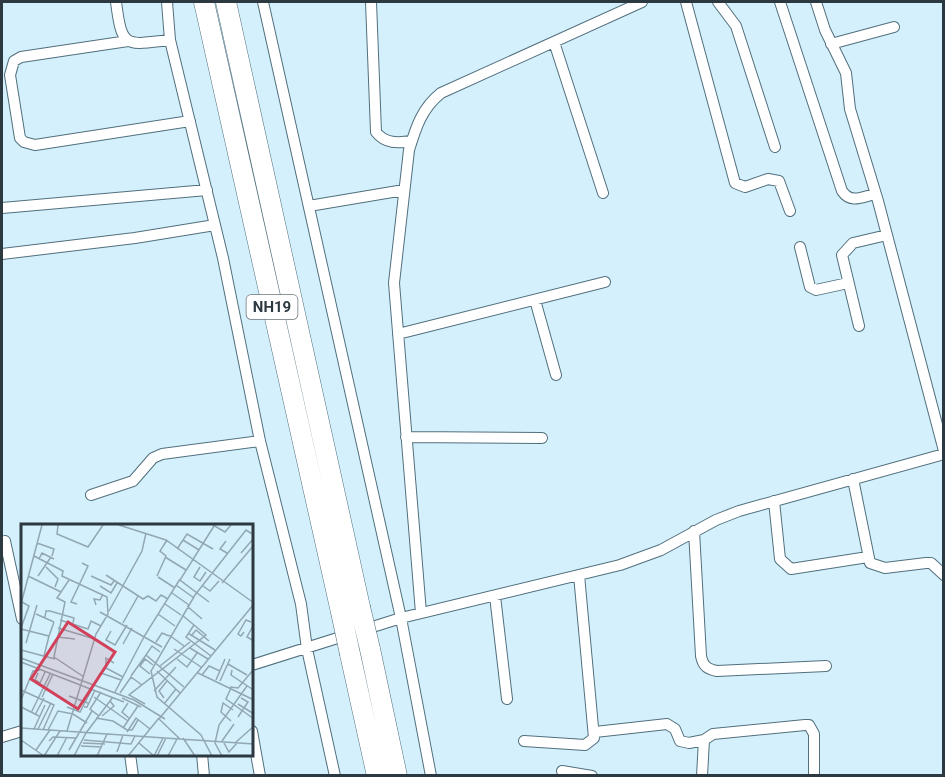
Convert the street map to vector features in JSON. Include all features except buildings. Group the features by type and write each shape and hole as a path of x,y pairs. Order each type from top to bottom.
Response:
{"highway":[{"name":"NH19","path":"204,2 377,776"},
{"name":"NH19","path":"226,2 398,776"}],"street":[{"path":"116,2 119,31 128,41"},
{"path":"167,2 170,40 215,225 260,441 301,604 307,649 335,776"},
{"path":"263,2 401,618 431,776"},
{"path":"371,2 376,132 380,138 391,142 412,141"},
{"path":"421,614 394,284 404,189 412,141 423,113 441,93 642,2"},
{"path":"686,2 735,183 745,187 768,180 779,181 790,211"},
{"path":"718,2 736,26 775,147"},
{"path":"780,2 842,191 849,199 855,200 875,194"},
{"path":"254,664 401,618 620,565 661,550 723,517 944,453 887,235 850,109 846,73 831,44 816,2"},
{"path":"831,44 894,27"},
{"path":"170,40 137,44 128,41 21,57 14,61 10,75 20,138 24,142 35,145 190,121"},
{"path":"554,42 603,193"},
{"path":"309,206 404,189"},
{"path":"2,208 207,190"},
{"path":"2,254 135,238 215,225"},
{"path":"859,326 842,255 845,249 853,243 887,235"},
{"path":"800,247 810,287 816,290 848,283"},
{"path":"398,334 605,282"},
{"path":"535,300 556,375"},
{"path":"406,437 542,438"},
{"path":"92,495 133,481 153,458 162,454 260,441"},
{"path":"853,479 868,557 875,567 931,563 944,575"},
{"path":"774,501 780,559 784,565 791,569 868,557"},
{"path":"694,531 703,664 708,669 717,671 826,666"},
{"path":"4,541 21,615"},
{"path":"524,741 585,745 594,738 579,575"},
{"path":"495,596 507,699"},
{"path":"595,732 667,724 675,729 680,741 684,743 704,740 720,733 809,725 814,734 814,776"},
{"path":"2,738 21,731"},
{"path":"702,776 704,740"},
{"path":"254,742 260,776"},
{"path":"130,756 133,776"},
{"path":"202,756 204,776"},
{"path":"562,771 592,776"}]}
